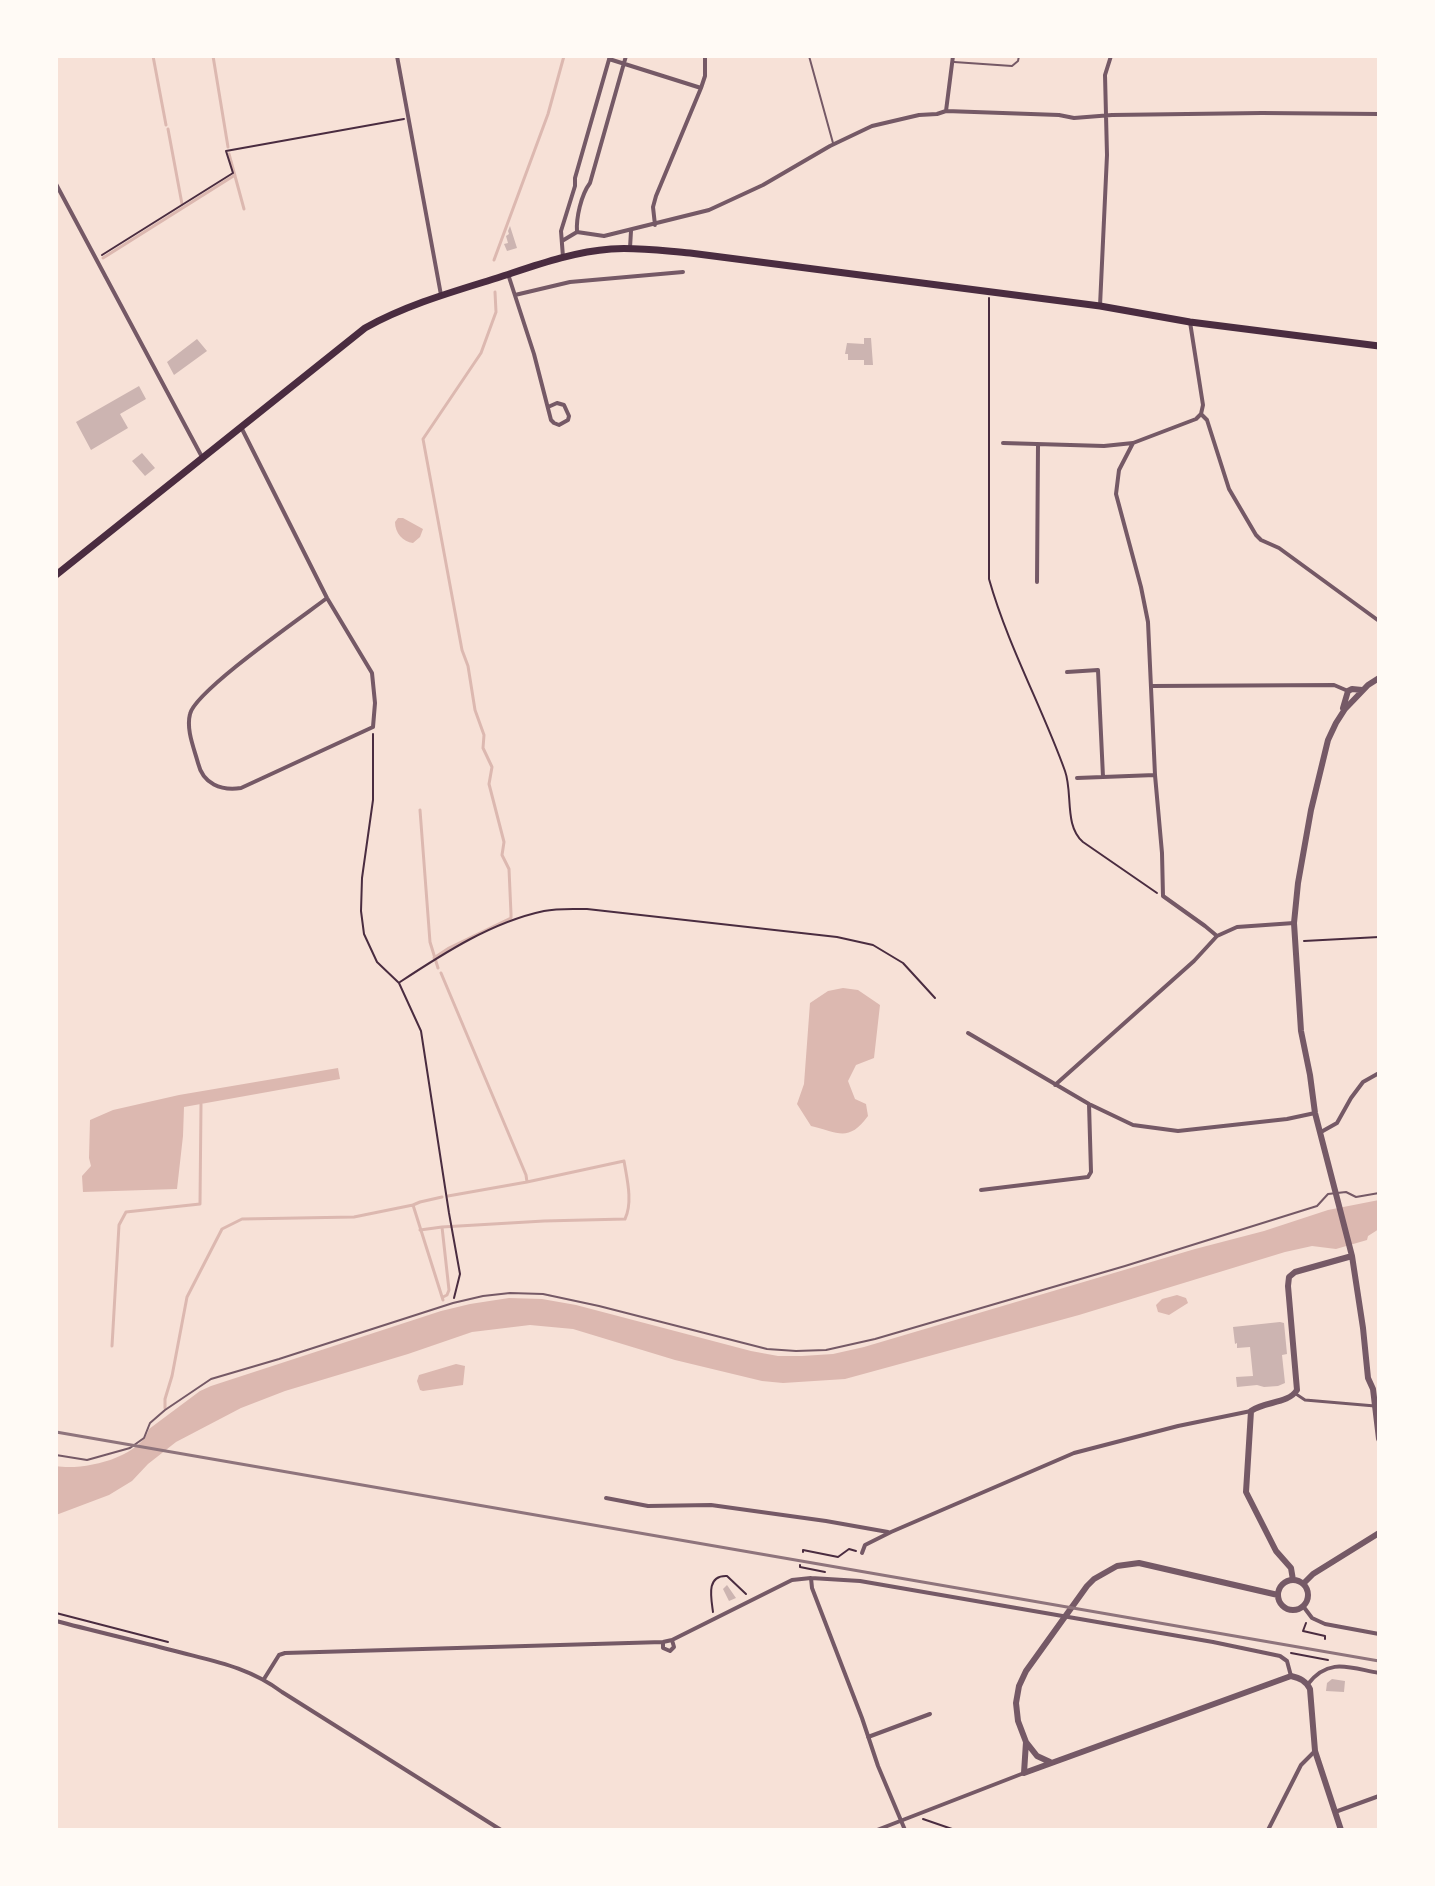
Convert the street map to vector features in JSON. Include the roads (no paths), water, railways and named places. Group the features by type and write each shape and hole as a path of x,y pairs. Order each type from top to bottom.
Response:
{"main road":[{"path":"56,575 365,328 441,295 563,257 608,249 690,253 1379,346"}],"street":[{"path":"397,56 441,295"},
{"path":"577,232 586,189 626,56"},
{"path":"655,225 653,207 656,196 701,88 705,76 705,56"},
{"path":"1100,306 1107,155 1105,75 1111,56"},
{"path":"563,257 561,231 610,57 701,88"},
{"path":"946,111 953,59"},
{"path":"562,241 577,232 604,236 709,210 872,126 919,115 946,111 1074,118 1379,114"},
{"path":"56,184 203,457"},
{"path":"575,186 586,189"},
{"path":"630,248 631,231"},
{"path":"515,295 570,282 683,272"},
{"path":"508,274 551,420 559,425 568,420 564,405 557,403 548,407"},
{"path":"1003,443 1104,446 1133,443 1196,419 1203,405 1190,322"},
{"path":"1201,414 1207,420 1229,489 1256,535 1279,548 1379,621"},
{"path":"241,427 327,598 372,673 375,703 373,727 241,788 230,790 208,781 200,772 188,725 190,711 220,680 327,598"},
{"path":"1133,443 1119,470 1116,494 1148,622 1163,896 1217,936"},
{"path":"1037,582 1038,445"},
{"path":"1067,672 1098,670 1103,777"},
{"path":"1341,715 1363,690 1379,678"},
{"path":"1151,686 1334,685 1348,691 1363,690"},
{"path":"1348,691 1341,715 1328,740 1311,810 1294,923 1301,1031 1315,1113 1351,1252 1379,1439"},
{"path":"1077,778 1155,775"},
{"path":"1055,1085 1194,961 1217,936 1237,927 1294,923"},
{"path":"968,1033 1089,1104 1133,1125 1178,1131 1315,1113"},
{"path":"1321,1132 1341,1119 1363,1082 1379,1073"},
{"path":"981,1190 1088,1177 1091,1172 1089,1104"},
{"path":"862,1553 865,1545 891,1532 1074,1453 1251,1411 1259,1405 1292,1398 1297,1390 1289,1277 1351,1252"},
{"path":"1296,1394 1305,1400 1375,1406"},
{"path":"1251,1411 1246,1492 1276,1551 1291,1568 1293,1580"},
{"path":"606,1498 648,1506 711,1505 891,1532"},
{"path":"1303,1584 1313,1574 1379,1533"},
{"path":"1054,1762 1040,1759 1026,1742 1018,1721 1016,1703 1019,1686 1026,1671 1094,1579 1117,1566 1139,1563 1278,1595"},
{"path":"811,1578 812,1588 905,1830"},
{"path":"264,1679 279,1655 285,1653 663,1642 792,1580 811,1578 860,1581 1277,1655 1287,1661 1291,1676"},
{"path":"1293,1580 1303,1584 1308,1596 1303,1606 1289,1610 1281,1604 1278,1595 1283,1584 1293,1580"},
{"path":"1303,1606 1312,1618 1325,1624 1379,1634"},
{"path":"56,1621 236,1666 264,1679 501,1830"},
{"path":"663,1642 665,1650 670,1651 675,1645 672,1640"},
{"path":"1308,1684 1316,1673 1328,1667 1379,1673"},
{"path":"877,1830 1291,1676 1308,1684 1312,1697 1315,1751 1341,1830"},
{"path":"868,1737 930,1714"},
{"path":"1024,1773 1026,1742"},
{"path":"1268,1830 1301,1765 1315,1751"},
{"path":"1335,1812 1379,1796"}],"lane":[{"path":"809,56 833,145"},
{"path":"953,59 1012,66 1019,56"},
{"path":"56,1455 87,1460 130,1448 144,1438 150,1423 165,1410 211,1379 483,1296 543,1294 767,1349 826,1350 875,1339 1317,1206 1328,1194 1346,1192 1356,1197 1379,1193"}],"waterway":[{"path":"153,56 166,125"},
{"path":"213,56 228,147"},
{"path":"494,260 548,114 564,56"},
{"path":"168,129 182,204"},
{"path":"229,154 244,209"},
{"path":"103,258 235,175"},
{"path":"434,958 511,918 509,869 502,855 504,842 489,784 492,767 483,748 484,735 475,710 468,666 462,650 423,439 481,353 496,312 495,292"},
{"path":"420,810 430,942 438,968"},
{"path":"441,973 527,1182 448,1196"},
{"path":"112,1346 119,1225 126,1212 200,1204 201,1104"},
{"path":"442,1227 625,1219 629,1190 624,1161 527,1182"},
{"path":"442,1197 413,1205 443,1300"},
{"path":"165,1408 187,1297 222,1229 242,1219 354,1217 413,1205"},
{"path":"420,1230 442,1227 449,1290 443,1297"}],"railway":[{"path":"56,1432 1379,1661"}]}
